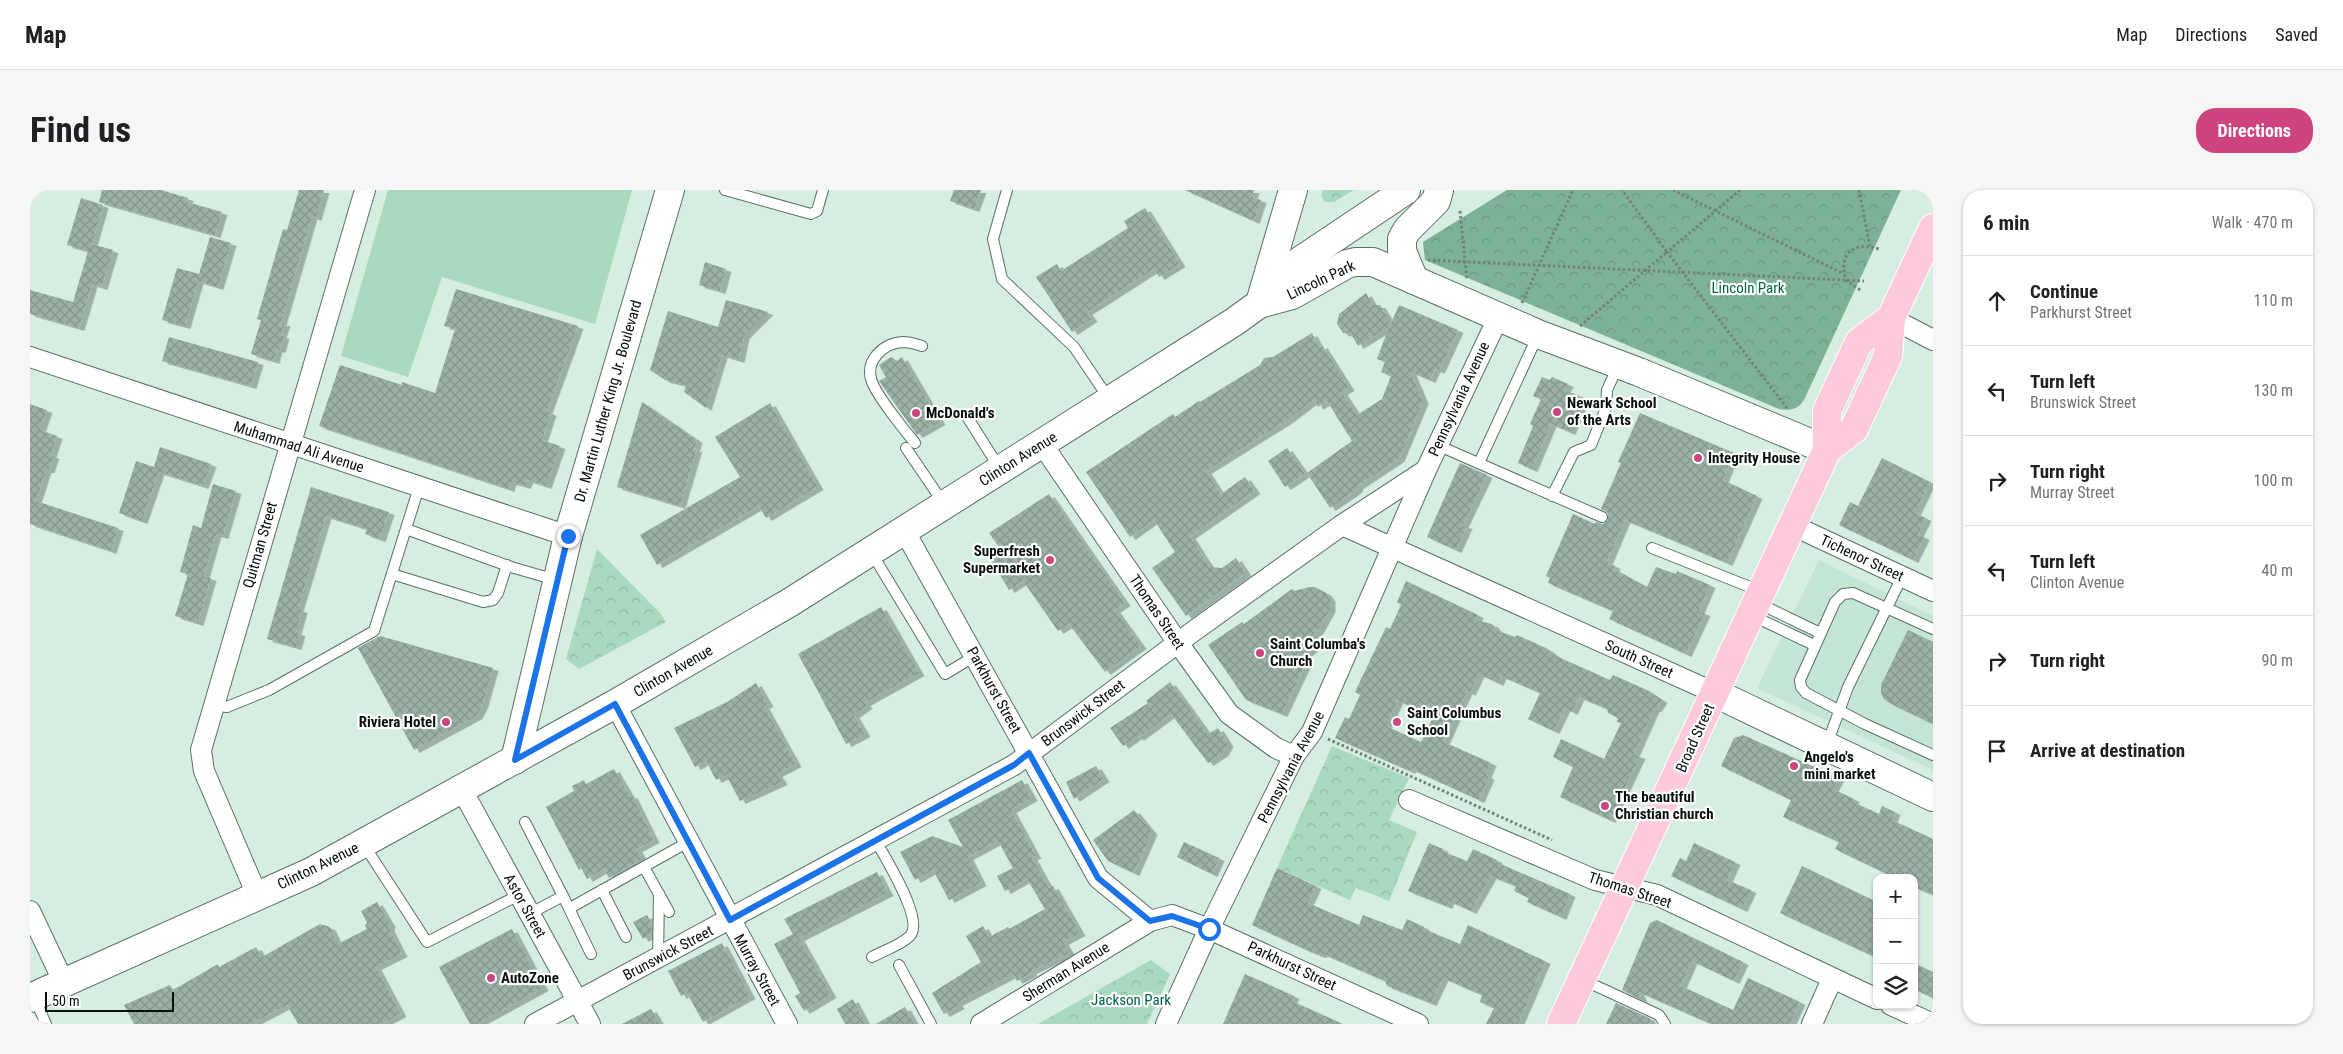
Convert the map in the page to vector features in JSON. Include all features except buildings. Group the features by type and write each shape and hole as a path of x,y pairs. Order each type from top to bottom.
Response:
{"main road":[{"name":"Dr. Martin Luther King Jr. Boulevard","path":"515,760 568,536 670,190"},
{"name":"Lincoln Park","path":"1259,304 1293,190"},
{"name":"Lincoln Park","path":"1259,304 1294,265 1406,190"},
{"path":"1416,270 1402,251 1402,239 1407,230 1436,201 1439,190"},
{"name":"Broad Street","path":"1561,1024 1827,450 1854,429 1888,356 1890,318 1933,228"},
{"name":"Lincoln Park","path":"1259,304 1292,296 1355,262 1374,262 1416,270 1498,316 1538,334 1618,366 1639,372 1827,450"},
{"name":"Clinton Avenue","path":"32,997 311,872 615,704 790,604 1259,304"},
{"name":"South Street","path":"1715,693 1933,797"}],"street":[{"name":"Quitman Street","path":"257,895 204,771 200,750 365,190"},
{"name":"Pennsylvania Avenue","path":"1166,1024 1209,929 1294,756 1312,732 1437,445 1498,316"},
{"path":"1890,318 1933,340"},
{"name":"Muhammad Ali Avenue","path":"30,357 568,536"},
{"name":"Thomas Street","path":"1042,444 1178,643 1229,714 1276,748 1294,756"},
{"name":"Brunswick Street","path":"535,1024 1014,765 1178,643 1342,525 1426,470"},
{"name":"South Street","path":"1342,525 1715,693"},
{"name":"Tichenor Street","path":"1792,525 1933,592"},
{"name":"Parkhurst Street","path":"904,530 1098,878 1150,921 1172,916 1209,929 1418,1024"},
{"name":"Murray Street","path":"615,704 787,1024"},
{"name":"Astor Street","path":"461,788 590,1024"},
{"name":"Thomas Street","path":"1409,800 1595,880 1657,896 1873,997"},
{"path":"30,911 64,983"},
{"name":"Sherman Avenue","path":"982,1024 1150,921"},
{"path":"1812,1024 1832,979"},
{"path":"1900,1009 1933,1024"}],"lane":[{"path":"725,190 811,214 817,211 823,190"},
{"path":"1007,190 993,239 1002,279 1074,347 1110,400"},
{"path":"1479,463 1538,334"},
{"path":"922,346 905,342 884,348 876,354 871,370 872,381 904,430 944,505"},
{"path":"1552,496 1574,452 1591,445 1606,408 1607,390 1618,366"},
{"path":"966,415 1001,470"},
{"path":"1437,445 1602,517"},
{"path":"213,705 227,707 269,690 374,631 419,487"},
{"path":"406,529 507,565 558,580"},
{"path":"1652,548 1756,603 1820,633"},
{"path":"871,552 944,674 974,656"},
{"path":"392,574 483,602 494,600 498,594 507,565"},
{"path":"1826,747 1848,686 1902,577"},
{"path":"1933,629 1853,593 1842,594 1835,602 1800,677 1802,687 1806,692 1840,711 1933,755"},
{"path":"1756,603 1814,645"},
{"path":"525,822 570,908 591,954"},
{"path":"570,908 690,841"},
{"path":"872,957 909,937 914,930 914,923 904,892 876,841"},
{"path":"363,844 427,942 519,895"},
{"path":"644,867 669,912"},
{"path":"602,890 626,938"},
{"path":"658,959 659,894"},
{"path":"529,914 563,896"},
{"path":"899,965 930,1024"},
{"path":"1581,979 1660,1015 1665,1024"},
{"path":"32,997 46,1024"}],"path":[{"path":"1522,303 1573,190"},
{"path":"1622,190 1790,412"},
{"path":"1673,190 1714,212 1844,274"},
{"path":"1580,326 1740,190"},
{"path":"1859,190 1870,246"},
{"path":"1460,211 1467,261 1467,280"},
{"path":"1860,290 1846,280 1844,259 1853,248 1870,246 1879,249"},
{"path":"1416,270 1467,261 1864,281"},
{"path":"1330,740 1558,842"}],"shaded area":[{"path":"1819,560 1933,616 1933,770 1757,688"}],"green space":[{"path":"388,190 632,190 595,324 442,277 408,377 341,356"},
{"path":"1323,190 1354,190 1334,202 1325,202 1321,195"},
{"name":"Lincoln Park","path":"1507,190 1901,190 1805,398 1798,407 1788,410 1779,409 1425,260 1423,242"},
{"path":"597,549 660,613 666,622 579,669 566,659"},
{"path":"1332,746 1409,778 1389,820 1417,832 1389,901 1356,888 1350,900 1277,868"},
{"name":"Jackson Park","path":"1151,960 1170,974 1147,1024 1038,1024"}],"place":[{"name":"Newark School of the Arts","path":"1557,412"},
{"name":"McDonald's","path":"916,413"},
{"name":"Integrity House","path":"1698,458"},
{"name":"Superfresh Supermarket","path":"1050,560"},
{"name":"Saint Columba's Church","path":"1260,653"},
{"name":"Riviera Hotel","path":"446,722"},
{"name":"Saint Columbus School","path":"1397,722"},
{"name":"Angelo's mini market","path":"1794,766"},
{"name":"The beautiful Christian church","path":"1605,806"},
{"name":"AutoZone","path":"491,978"}],"route":[{"path":"568,536 515,760 615,704 690,841 730,920 1014,765 1029,753 1098,878 1150,921 1172,916 1209,929"}]}
